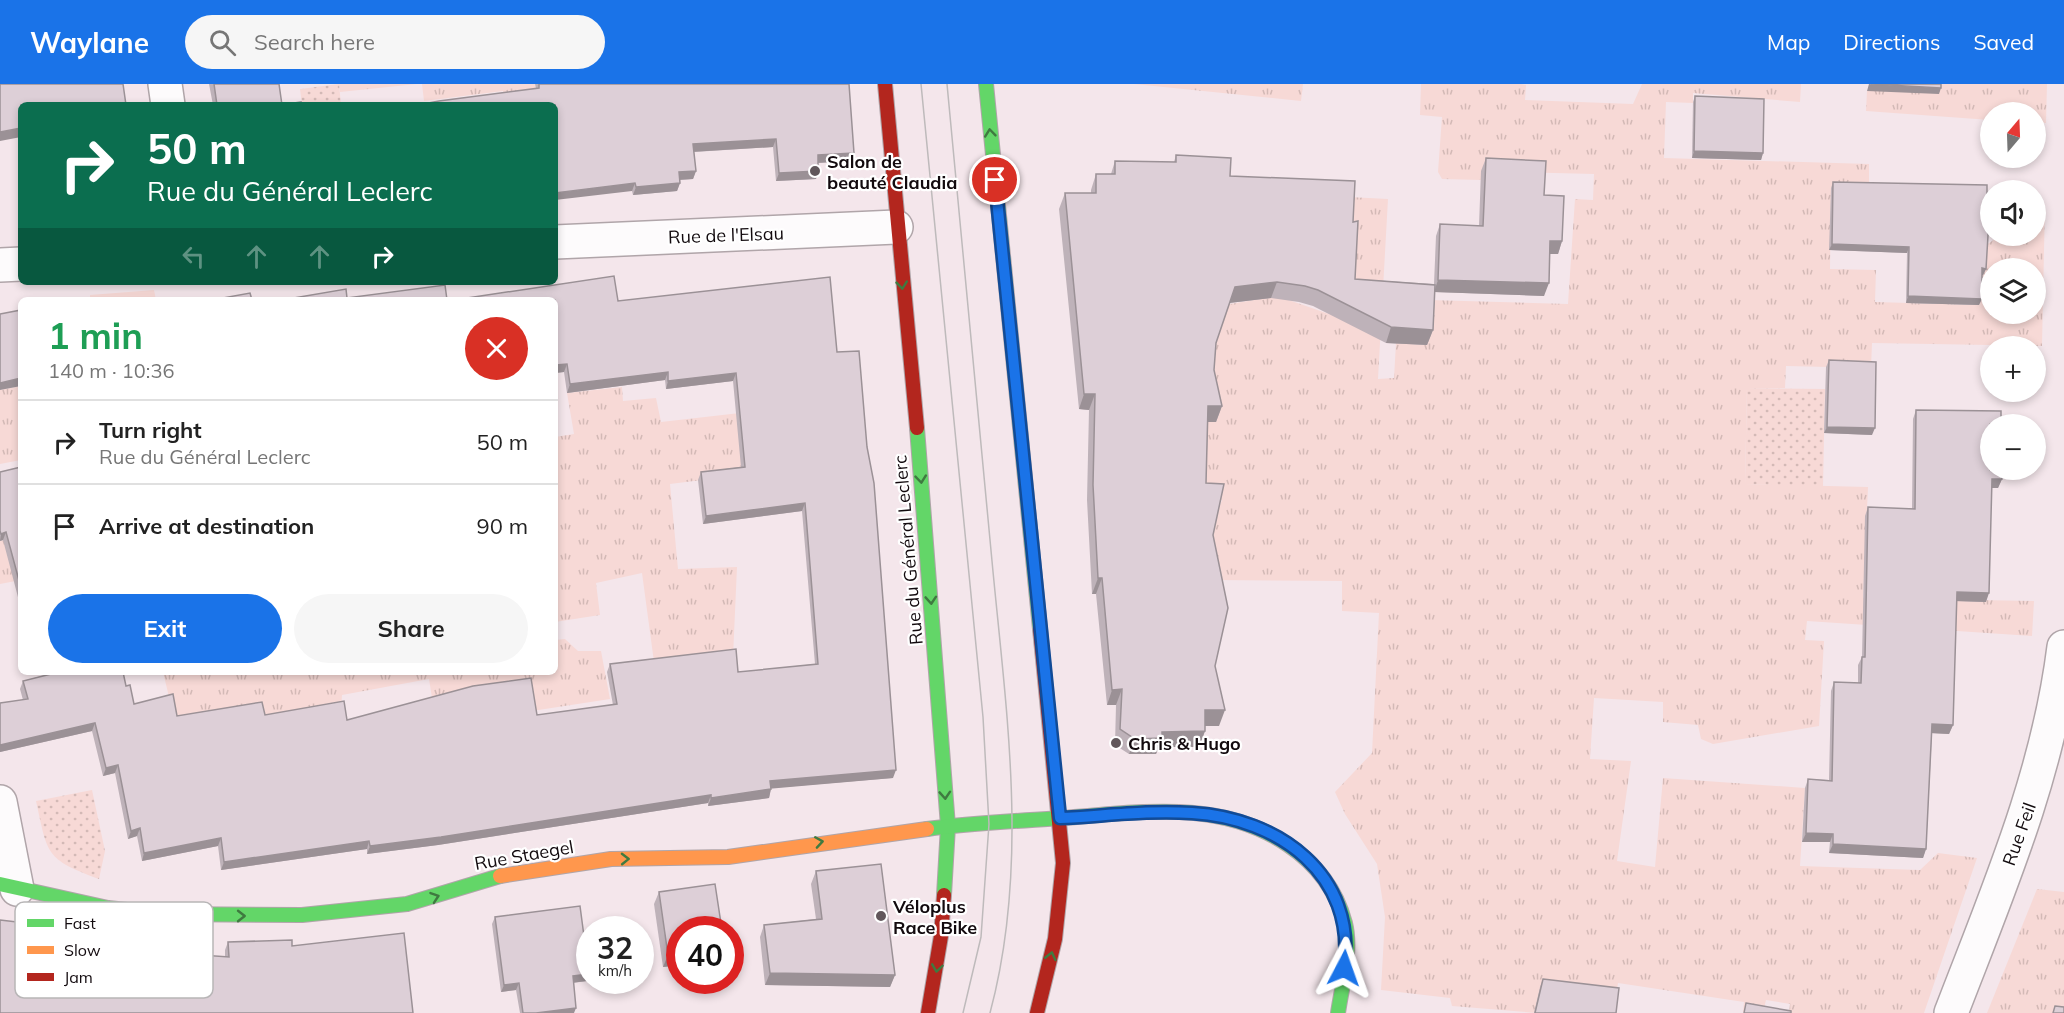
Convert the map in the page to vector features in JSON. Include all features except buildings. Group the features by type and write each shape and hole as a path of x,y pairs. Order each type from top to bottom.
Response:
{"main road":[{"name":"Rue du Général Leclerc","path":"885,84 896,227 927,542 948,826 941,936 928,1013"},
{"path":"986,84 1060,818 1063,886 1053,948 1037,1013"},
{"name":"Rue Staegel","path":"213,914 302,915 407,904 429,899 492,877 611,859 728,857 948,826 1060,818 1194,813 1244,824 1293,846 1310,861 1331,886 1345,924 1347,946 1338,1013"},
{"name":"Rue Staegel","path":"9,887 80,902"}],"street":[{"path":"165,84 168,102"},
{"name":"Rue de l'Elsau","path":"558,242 896,227"},
{"path":"0,265 18,264"},
{"name":"Rue Feil","path":"1951,1013 2037,783 2050,731 2064,647"},
{"path":"0,802 9,887"}],"green space":[{"path":"339,84 417,84 340,92"},
{"path":"339,84 341,102 302,102 300,89"},
{"path":"422,84 535,84 537,102 505,102 503,91 424,101"},
{"path":"1134,84 1303,84 1301,101"},
{"path":"1421,84 1521,84 1526,85 1525,100 1633,104 1642,84 1801,84 1800,102 1693,93 1693,103 1666,102 1664,158 1869,164 1869,189 1831,189 1830,269 1876,270 1875,302 1979,305 1980,295 1980,324 2042,324 2042,336 1980,336 1980,345 1872,343 1871,368 1786,366 1785,388 1747,388 1745,484 1868,487 1863,598 2034,601 2032,636 1807,621 1805,640 1824,641 1819,726 1713,744 1701,739 1698,725 1663,722 1663,702 1594,698 1590,759 1631,761 1617,861 1655,867 1663,778 1805,788 1800,866 1920,870 1938,853 1977,858 1924,1013 1789,1013 1790,1004 1766,1000 1763,1013 1743,1012 1744,1002 1618,983 1616,996 1537,1013 1452,1006 1450,998 1381,990 1385,917 1377,864 1345,814 1335,792 1372,753 1379,613 1342,611 1342,581 1214,580 1211,539 1222,500 1200,499 1196,422 1217,421 1211,398 1216,310 1230,304 1260,299 1260,290 1329,314 1349,197 1388,199 1378,379 1394,378 1396,343 1427,345 1429,300 1568,304 1575,199 1593,200 1594,174 1481,171 1481,180 1442,179 1438,172 1442,117 1420,115"},
{"path":"1939,84 2047,84 2046,123 2046,102 1980,102 1980,119 1866,111 1867,91"},
{"path":"1985,246 2044,246 2044,258 1984,258"},
{"path":"154,290 155,297 90,297 90,295"},
{"path":"18,387 18,461 0,464 0,390"},
{"path":"622,387 623,401 656,398 661,422 783,408 742,475 670,484 678,569 737,567 733,657 654,662 642,573 596,583 600,615 558,622 558,437 574,434 567,393"},
{"path":"1747,388 1825,389 1823,487 1745,484"},
{"path":"18,537 18,581 0,584 0,541"},
{"path":"565,639 578,651 601,651 610,699 532,711 433,704 429,679 342,695 341,709 176,726 164,675 558,675 558,640"},
{"path":"92,790 105,851 99,879 68,866 52,853 43,833 36,801"},
{"path":"2037,889 2064,892 2064,1013 1987,1013"}],"tram line":[{"path":"921,84 983,717 989,824 981,937 963,1013"},
{"path":"947,84 1003,674 1011,787 1012,844 1009,901 1002,957 990,1013"}],"traffic: fast":[{"path":"986,84 1040,629"},
{"path":"917,428 948,826 944,895"},
{"path":"927,829 994,822 1161,812 1194,813 1219,817 1243,823 1266,833 1288,845 1307,860 1323,878 1336,899 1347,934 1346,968 1338,1013"},
{"path":"213,914 302,915 407,904 500,876"},
{"path":"0,884 81,902"}],"traffic: slow":[{"path":"500,876 611,859 728,857 927,829"}],"traffic: jam":[{"path":"885,84 917,428"},
{"path":"1037,1013 1055,939 1063,863 1040,629"},
{"path":"928,1013 941,936 944,895"}],"place":[{"name":"Salon de beauté Claudia","path":"815,171"},
{"name":"Chris & Hugo","path":"1116,743"},
{"name":"Véloplus Race Bike","path":"881,916"}],"route":[{"path":"995,180 1060,818 1167,812 1194,813 1221,817 1244,824 1293,846 1320,871 1331,886 1339,904 1345,924 1347,946 1344,968"}]}
